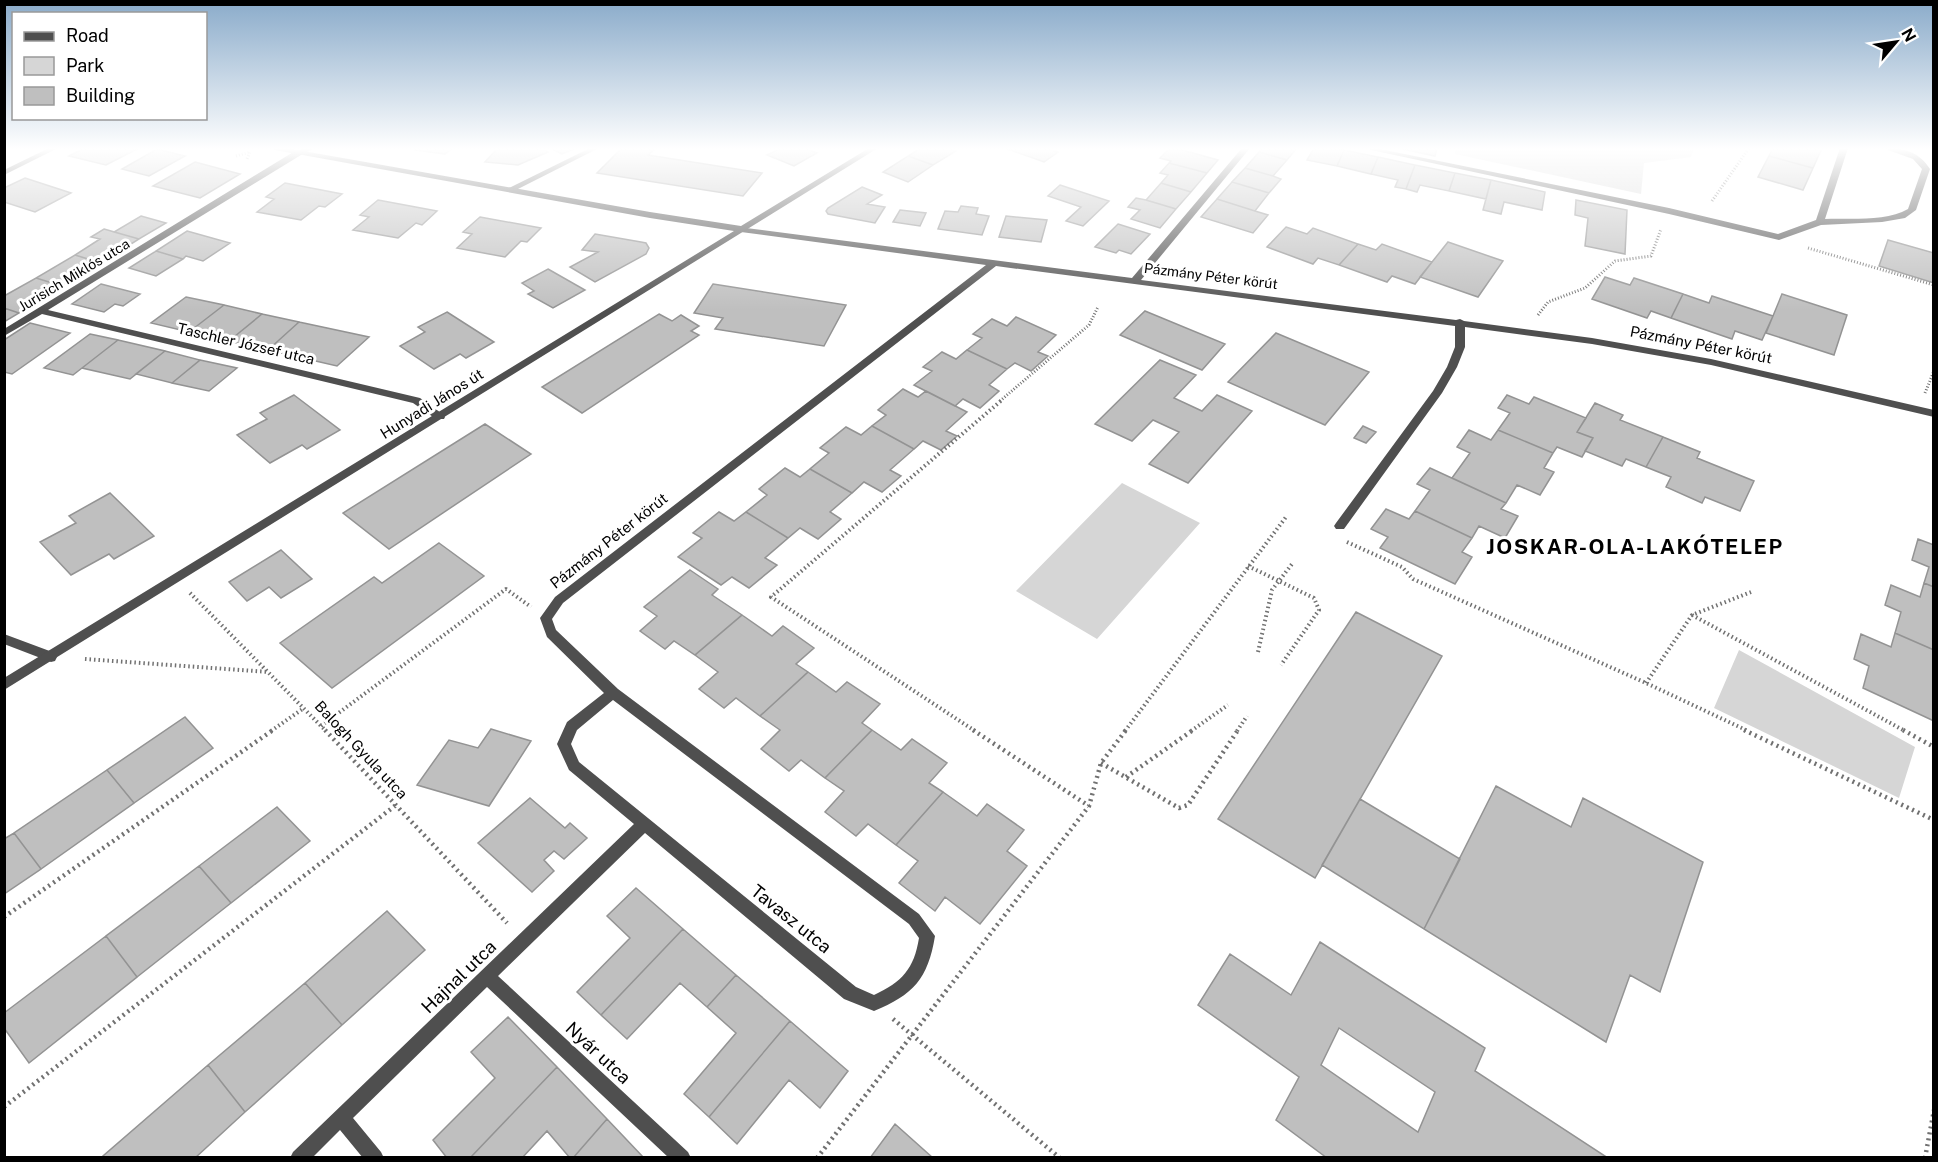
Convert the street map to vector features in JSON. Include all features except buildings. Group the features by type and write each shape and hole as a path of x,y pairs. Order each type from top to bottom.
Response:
{"street":[{"name":"Jurisich Miklós utca","path":"4,333 218,202"},
{"name":"Pázmány Péter körút","path":"582,202 815,240 1460,322 1592,341 1711,362 1934,414"},
{"name":"Hunyadi János út","path":"4,685 785,202"},
{"path":"1134,282 1201,202"},
{"path":"1627,202 1779,237 1820,222 1902,216 1912,210 1915,202"},
{"path":"1820,222 1826,202"},
{"name":"Pázmány Péter körút","path":"546,618 559,600 994,263"},
{"name":"Taschler József utca","path":"40,311 416,400 440,417"},
{"path":"1340,526 1437,393 1452,368 1460,347 1460,322"},
{"path":"546,618 551,633 613,693 914,919 927,936 925,957 914,978 897,994 874,1003"},
{"path":"4,639 51,657"},
{"name":"Tavasz utca","path":"613,693 572,726 564,744 574,766 850,993 874,1003"},
{"name":"Hajnal utca","path":"298,1158 645,824"},
{"name":"Nyár utca","path":"488,977 682,1158"},
{"path":"341,1117 375,1158"}],"path":[{"path":"1701,218 1712,202"},
{"path":"1524,332 1548,302 1585,288 1615,261 1650,256 1669,211"},
{"path":"1779,237 1796,245 1934,285"},
{"path":"1089,806 771,597 1089,325 1098,307"},
{"path":"818,1158 911,1034 1089,806 1101,763 1286,517"},
{"path":"1343,540 1402,567 1413,579 1646,683 1934,820"},
{"path":"1258,652 1272,590 1292,564"},
{"path":"1248,566 1314,598 1318,610 1281,665"},
{"name":"Balogh Gyula utca","path":"176,579 304,708 524,941"},
{"path":"321,726 506,589 546,618"},
{"path":"1646,683 1692,615 1751,592"},
{"path":"1692,615 1934,747"},
{"path":"51,657 268,672"},
{"path":"1126,777 1228,705"},
{"path":"4,917 304,708"},
{"path":"1101,763 1179,808 1188,805 1247,716"},
{"path":"4,1107 396,805"},
{"path":"874,1003 1060,1158"},
{"path":"1925,1158 1934,1110"}],"green space":[{"path":"1122,483 1200,523 1097,639 1016,591"},
{"path":"1739,650 1915,747 1899,798 1714,708"}],"district":[{"name":"JOSKAR-OLA-LAKÓTELEP","path":"1635,547"}]}
